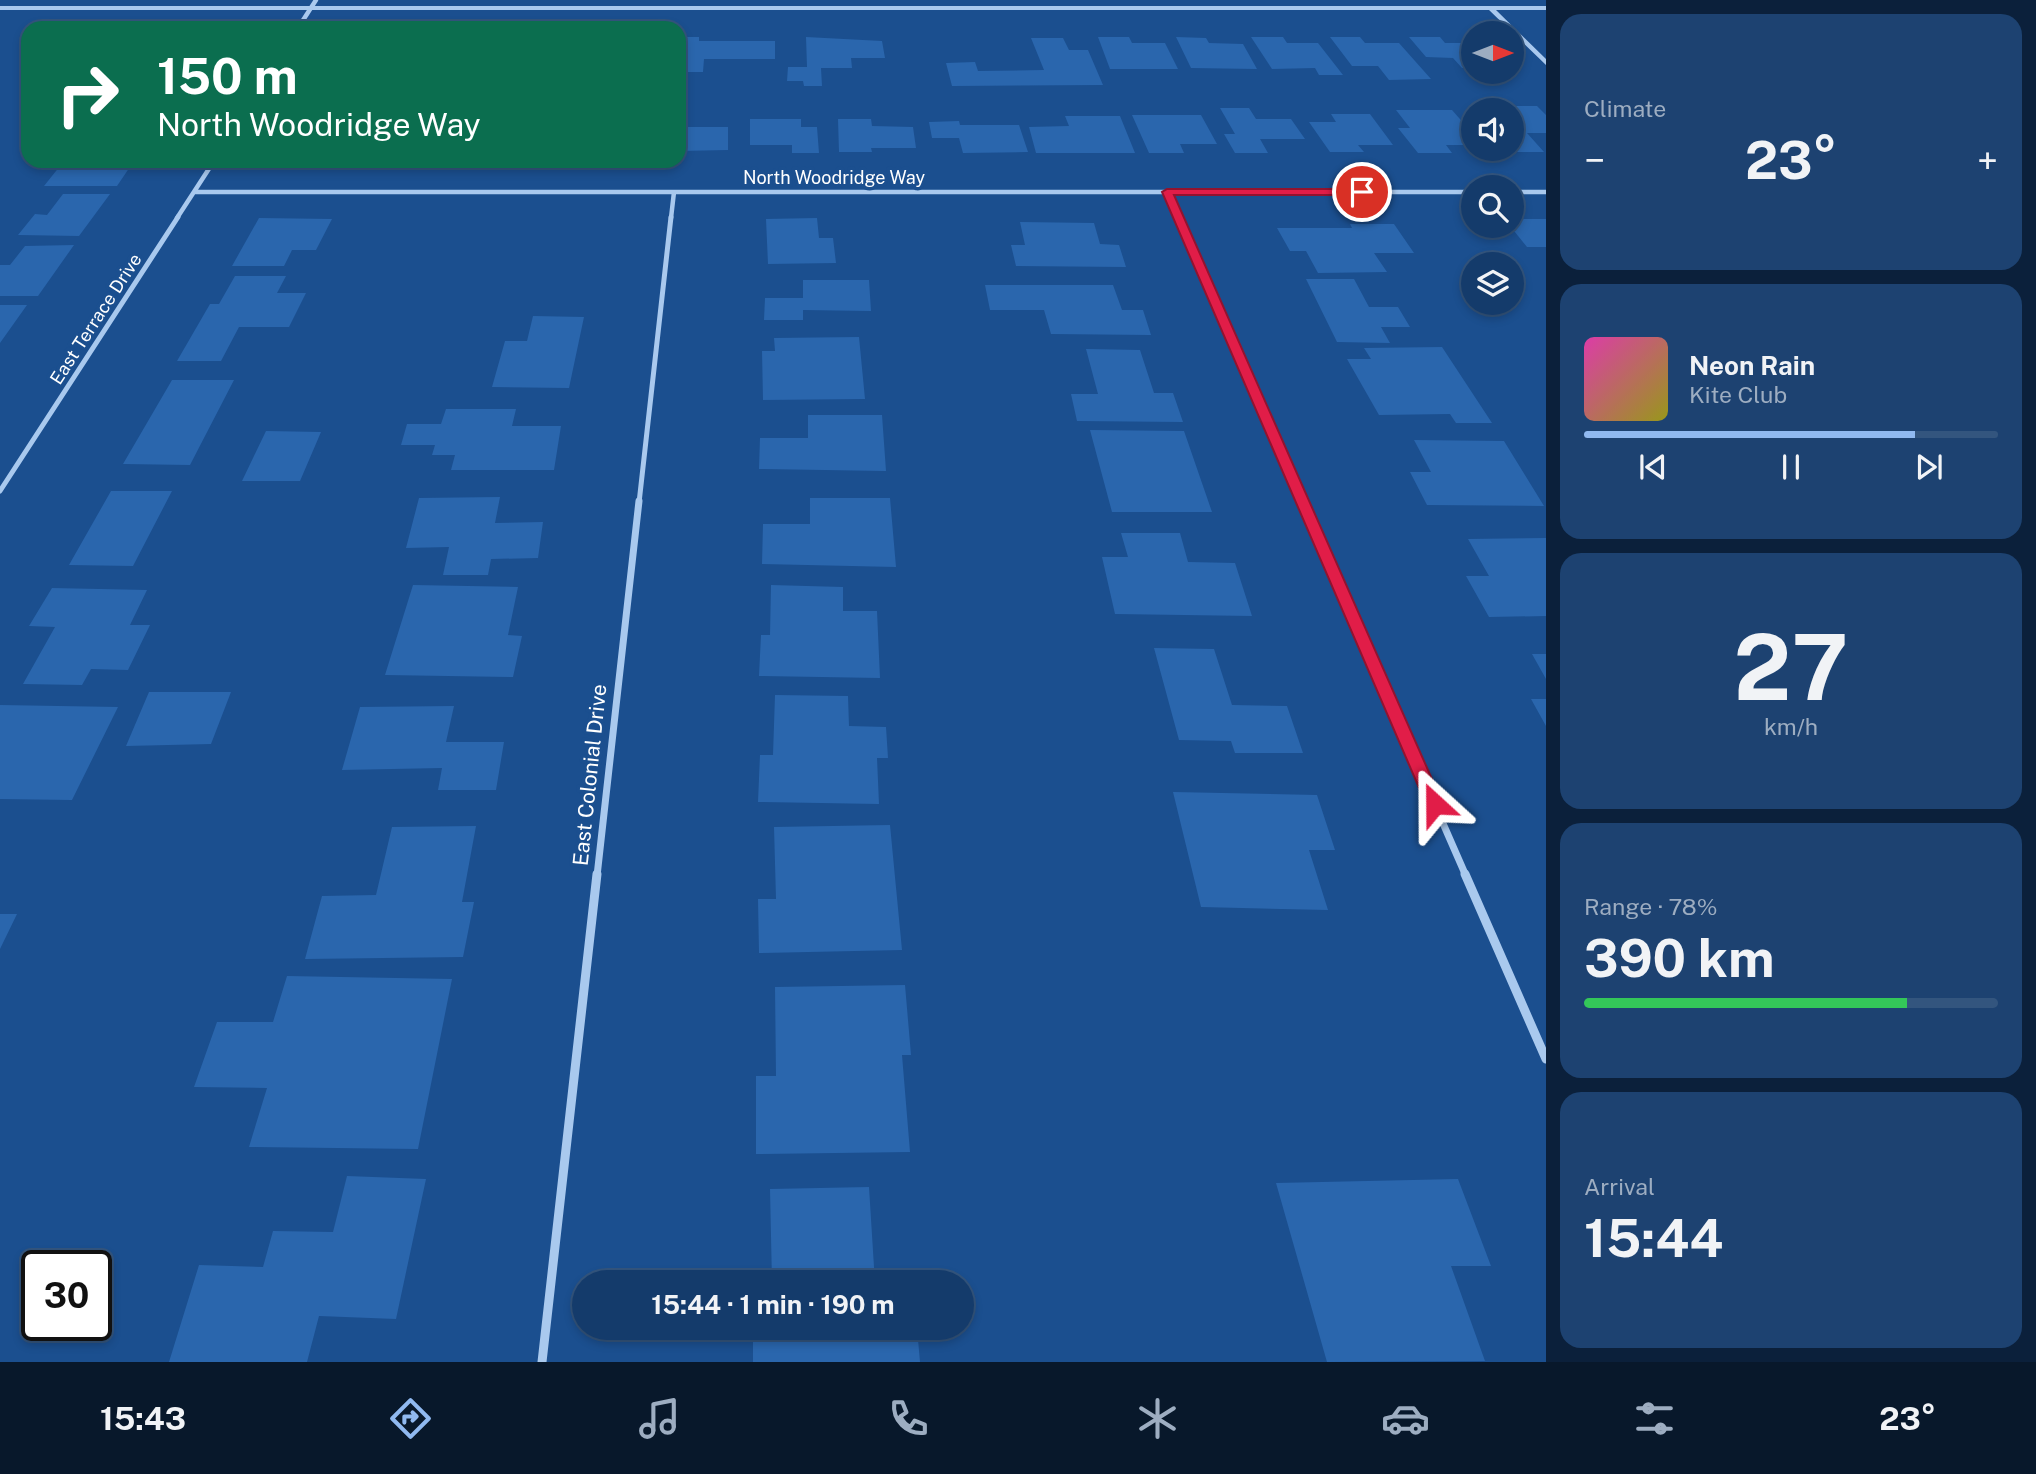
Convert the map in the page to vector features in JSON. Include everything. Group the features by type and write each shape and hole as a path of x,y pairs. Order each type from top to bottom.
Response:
{"street":[{"path":"303,21 316,0"},
{"path":"0,8 1546,8"},
{"path":"1491,8 1546,63"},
{"name":"East Terrace Drive","path":"0,491 209,168"},
{"name":"North Woodridge Way","path":"194,192 1461,192"},
{"name":"East Colonial Drive","path":"542,1362 674,192"},
{"path":"1167,192 1546,1059"},
{"path":"1524,192 1546,192"}],"building":[{"path":"686,37 699,37 699,41 775,41 775,59 704,59 703,72 686,72"},
{"path":"806,37 882,41 885,58 851,58 852,68 821,68 822,86 804,86 803,81 787,81 788,67 807,67"},
{"path":"1098,37 1129,37 1132,43 1165,43 1178,69 1110,69"},
{"path":"1176,37 1206,38 1209,43 1243,44 1257,69 1191,68"},
{"path":"1251,37 1283,37 1287,43 1318,43 1343,75 1319,75 1315,68 1272,69"},
{"path":"1330,37 1360,37 1365,43 1399,43 1431,79 1389,80 1378,66 1352,66"},
{"path":"1409,37 1440,37 1445,43 1461,43 1461,67 1453,58 1426,57"},
{"path":"1031,38 1063,38 1069,50 1088,50 1103,85 952,86 946,63 975,62 978,71 1044,70"},
{"path":"1524,106 1537,106 1546,115 1546,133 1527,133 1544,152 1524,152"},
{"path":"1220,108 1249,108 1256,119 1291,119 1305,139 1260,139 1268,153 1235,153 1224,134 1235,134"},
{"path":"1396,110 1452,110 1461,120 1461,145 1446,145 1452,153 1418,153 1398,128 1410,128"},
{"path":"1331,114 1370,114 1393,145 1358,145 1364,152 1330,152 1309,122 1336,122"},
{"path":"1132,115 1201,115 1217,144 1180,144 1184,153 1149,153"},
{"path":"1065,116 1120,116 1135,153 1036,153 1029,127 1069,126"},
{"path":"750,119 801,119 801,127 817,127 819,153 792,153 792,145 750,145"},
{"path":"838,119 871,119 872,126 913,127 916,148 871,148 872,152 839,152"},
{"path":"959,121 960,125 1019,125 1028,152 963,153 959,138 932,138 929,122"},
{"path":"686,127 728,127 728,150 686,151"},
{"path":"58,168 129,168 117,186 44,186"},
{"path":"63,194 110,194 79,236 18,235 35,214 47,215"},
{"path":"259,218 332,219 316,250 292,250 284,266 232,266"},
{"path":"817,218 819,238 833,238 836,263 768,264 766,219"},
{"path":"1524,219 1546,219 1546,247 1527,247 1520,238 1524,238"},
{"path":"1020,222 1094,223 1100,244 1119,245 1126,267 1016,266 1011,245 1025,245"},
{"path":"1350,224 1394,224 1414,253 1374,253 1387,272 1318,273 1306,251 1290,251 1277,228 1352,228"},
{"path":"74,245 38,296 0,296 0,265 10,265 25,246"},
{"path":"235,276 286,276 277,293 306,293 289,327 239,327 221,361 177,361 210,304 219,304"},
{"path":"1306,279 1354,279 1369,307 1398,307 1410,327 1381,327 1390,343 1337,342"},
{"path":"803,280 869,280 871,311 803,310 803,320 764,320 765,298 803,298"},
{"path":"985,285 1113,285 1122,310 1143,310 1151,335 1051,334 1044,310 990,310"},
{"path":"0,305 27,305 0,343"},
{"path":"533,316 584,317 569,388 492,387 505,341 527,341"},
{"path":"859,337 865,399 763,400 762,351 775,351 774,338"},
{"path":"1442,347 1492,423 1456,423 1450,414 1379,415 1347,359 1371,359 1364,348"},
{"path":"1086,349 1140,350 1154,393 1173,393 1183,422 1077,421 1071,394 1098,394"},
{"path":"172,380 234,380 190,465 123,464"},
{"path":"446,409 516,409 512,426 561,426 554,470 451,470 455,455 432,455 435,445 401,445 407,424 441,424"},
{"path":"808,415 882,415 886,471 759,469 760,438 808,438"},
{"path":"1090,430 1184,431 1212,512 1112,512"},
{"path":"266,431 321,432 300,481 242,481"},
{"path":"1414,440 1504,441 1544,506 1427,505 1410,472 1431,472"},
{"path":"111,491 172,491 133,566 69,565"},
{"path":"500,497 495,523 543,522 538,558 491,559 488,575 443,575 449,547 406,548 419,498"},
{"path":"810,498 890,498 896,567 762,564 763,524 810,524"},
{"path":"1121,533 1180,533 1188,562 1235,563 1252,616 1115,614 1102,557 1128,557"},
{"path":"1546,538 1546,616 1489,617 1466,576 1489,576 1468,539"},
{"path":"413,585 518,587 508,635 522,636 513,677 385,675"},
{"path":"771,585 843,587 843,611 877,611 880,678 759,676 761,635 770,635"},
{"path":"52,588 147,590 130,625 150,625 128,670 91,669 82,685 23,684 55,627 29,626"},
{"path":"1154,648 1214,649 1232,705 1287,706 1303,753 1235,753 1231,741 1179,740"},
{"path":"1532,654 1546,654 1546,679"},
{"path":"149,692 231,692 211,744 126,746"},
{"path":"775,695 848,696 849,726 886,727 888,758 877,758 879,804 758,802 760,755 773,755"},
{"path":"1531,699 1546,699 1546,726"},
{"path":"0,705 118,707 72,800 0,799"},
{"path":"454,706 446,742 504,742 496,790 438,790 442,768 342,770 360,707"},
{"path":"1173,792 1317,795 1335,850 1309,850 1328,910 1201,907"},
{"path":"890,825 902,950 759,953 758,899 776,899 774,827"},
{"path":"476,826 462,902 474,902 463,957 305,959 322,896 376,895 392,827"},
{"path":"0,914 17,914 0,949"},
{"path":"287,976 452,979 418,1149 249,1147 267,1088 194,1087 217,1022 273,1022"},
{"path":"905,985 911,1055 902,1055 910,1152 756,1154 756,1076 776,1076 775,987"},
{"path":"347,1176 426,1179 396,1319 319,1316 307,1362 169,1362 199,1265 263,1267 273,1231 333,1232"},
{"path":"1458,1179 1491,1266 1451,1266 1485,1361 1327,1362 1276,1183"},
{"path":"869,1187 874,1270 772,1270 770,1189"},
{"path":"753,1340 918,1340 920,1362 753,1362"}],"route":[{"path":"1362,192 1167,192 1435,804"}]}
